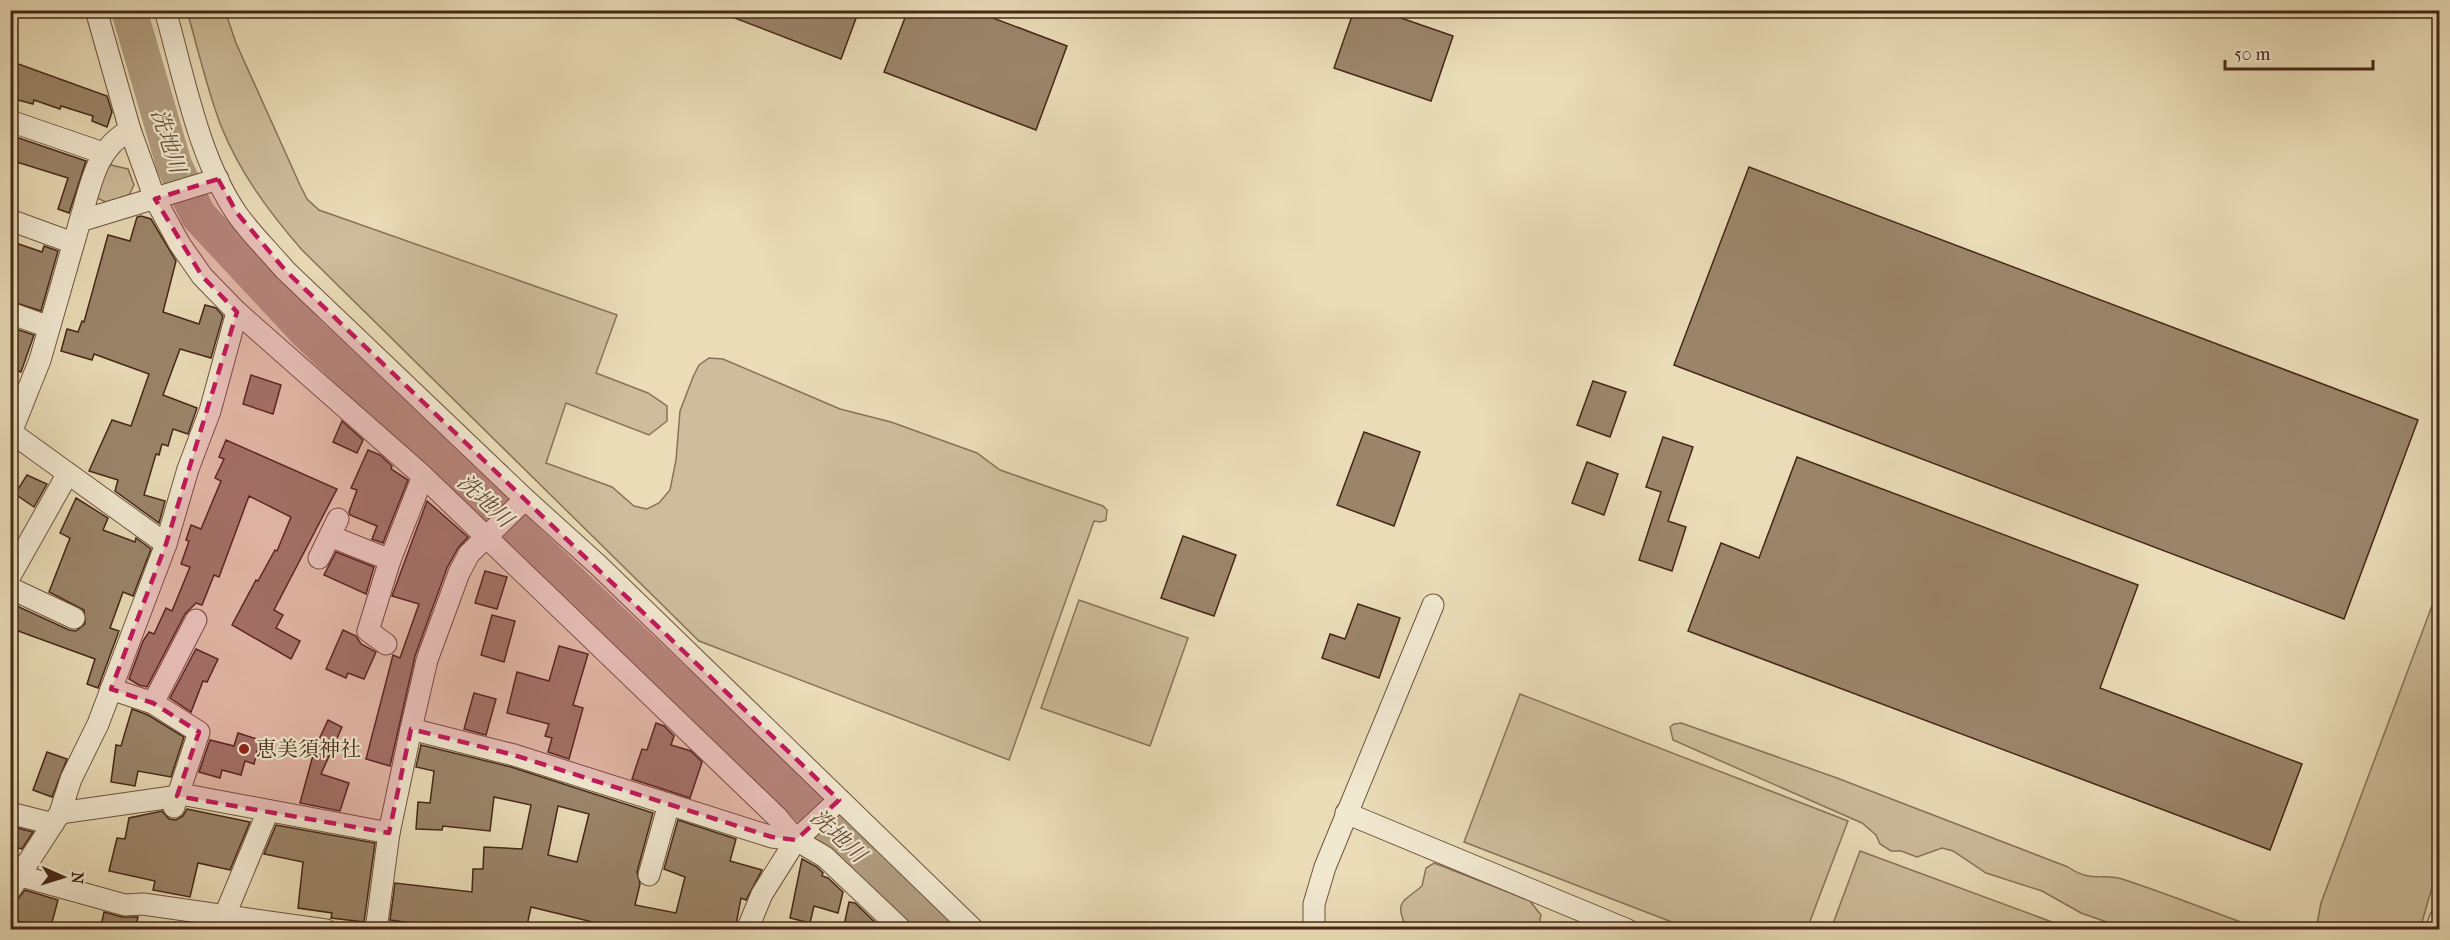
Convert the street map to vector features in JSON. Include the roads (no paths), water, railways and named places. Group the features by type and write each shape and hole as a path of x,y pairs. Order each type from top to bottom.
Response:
{"street":[{"path":"96,10 130,130 179,243 202,276 237,312 490,532 798,838 825,857 902,930"},
{"path":"165,10 212,180 285,270 521,502 598,565 834,804 974,930"},
{"path":"10,121 103,153"},
{"path":"130,130 116,138 98,160 40,360 11,434 166,544"},
{"path":"80,221 212,180"},
{"path":"10,220 73,243"},
{"path":"237,312 213,399 188,469 166,544 98,724 71,779 56,818 16,883 125,905 143,904 222,923 326,930"},
{"path":"10,313 49,327"},
{"path":"10,576 67,475"},
{"path":"386,644 368,631 390,560 423,476"},
{"path":"376,930 389,833 427,660 459,573 469,554 521,502"},
{"path":"320,558 334,527 390,560"},
{"path":"10,588 74,618"},
{"path":"1314,930 1314,904 1324,867 1433,605"},
{"path":"153,703 196,620"},
{"path":"111,689 153,703 199,732 175,804"},
{"path":"411,729 514,755 772,837 798,838"},
{"path":"10,813 56,818 175,804 186,795 389,833"},
{"path":"649,875 669,804"},
{"path":"747,930 762,894 798,838 834,804"},
{"path":"222,923 268,812"},
{"path":"1346,813 1628,930"},
{"path":"2436,930 2439,919"}],"waterway":[{"name":"洗地川","path":"129,10 174,165 198,215 306,331 937,930"}],"place":[{"name":"恵美須神社","path":"244,749"}]}
